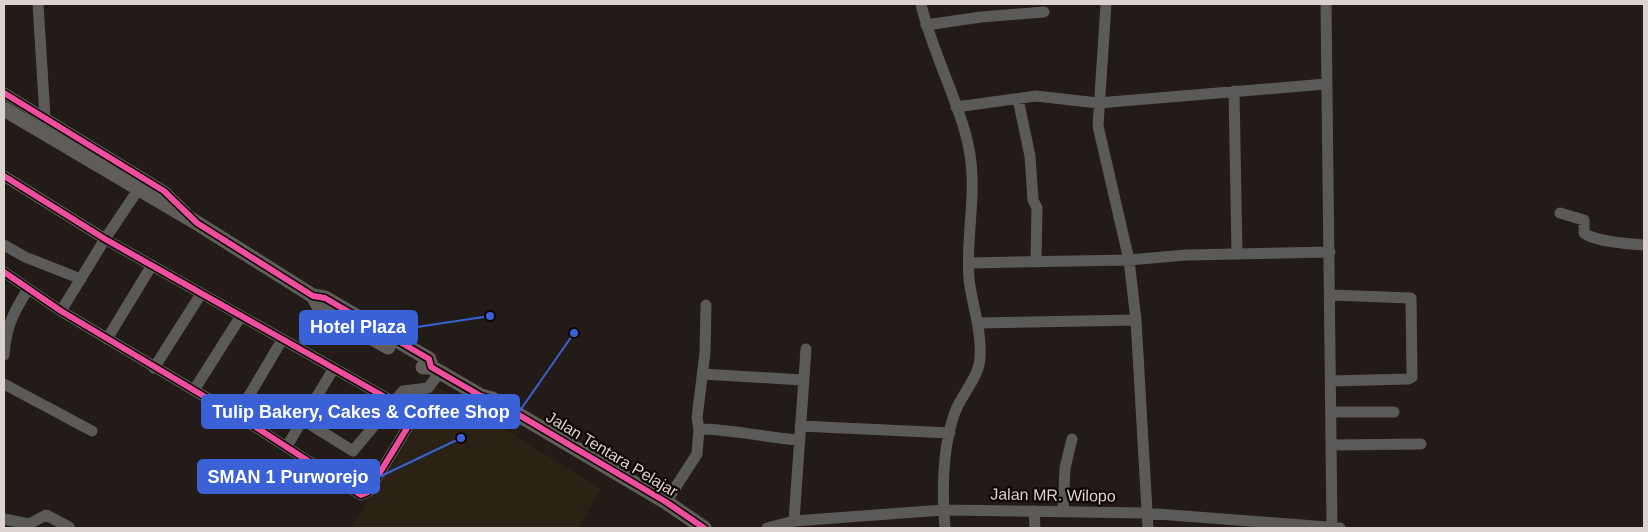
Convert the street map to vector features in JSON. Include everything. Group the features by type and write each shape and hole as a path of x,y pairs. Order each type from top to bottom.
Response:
{"main road":[{"name":"Jalan Tentara Pelajar","path":"4,110 41,124 138,190 197,223 313,296 326,298 429,359 436,370 481,396 492,399 666,502 704,528"},
{"name":"Jalan Tentara Pelajar","path":"481,396 488,407 688,528"}],"street":[{"path":"38,4 41,124"},
{"path":"921,4 926,26 966,133 974,182 969,279 981,346 979,366 955,412 950,433 944,473 943,510 945,528"},
{"path":"1106,4 1098,103 1098,126 1129,260 1136,320 1148,528"},
{"path":"1326,4 1332,445 1335,528"},
{"path":"926,26 980,17 1044,12"},
{"path":"956,107 1041,96 1098,103 1326,84"},
{"path":"1234,91 1237,254"},
{"path":"4,93 41,124 164,191 197,223"},
{"path":"1018,98 1030,156 1033,200 1037,208 1036,262"},
{"path":"4,176 105,239 410,412 412,420 365,494 357,493 287,446 62,312 4,272"},
{"path":"62,312 105,239 138,190"},
{"path":"1560,213 1584,220 1584,231 1588,236 1644,245"},
{"path":"4,245 25,257 81,279"},
{"path":"969,263 1129,260 1237,254 1330,252"},
{"path":"107,339 152,265"},
{"path":"4,355 4,334 12,314 28,290"},
{"path":"154,368 201,294"},
{"path":"1331,296 1411,298 1412,377 1408,379 1331,381"},
{"path":"666,502 697,454 699,429 697,418 703,374 706,305"},
{"path":"194,390 241,316"},
{"path":"976,323 1136,320"},
{"path":"237,416 282,340"},
{"path":"794,521 806,349"},
{"path":"287,446 334,368"},
{"path":"303,420 352,451 393,402 406,390 428,388 436,370"},
{"path":"703,374 803,380"},
{"path":"4,384 92,431"},
{"path":"1332,412 1394,412"},
{"path":"800,426 950,433"},
{"path":"699,429 723,429 774,438 800,440"},
{"path":"1064,511 1065,468 1072,439"},
{"path":"1332,445 1421,444"},
{"name":"Jalan MR. Wilopo","path":"767,528 794,521 943,510 1146,513 1335,528"},
{"path":"1034,511 1035,528"},
{"path":"4,519 29,524 46,516 69,527"}],"shaded area":[{"path":"435,386 601,489 578,528 351,528"}],"cycle path":[{"path":"4,93 164,191 197,223 313,296 325,298 429,359 431,367 481,396 492,399 666,502 704,528"},
{"path":"4,176 105,239 408,410 412,415 412,420 368,492 361,495 254,426 61,311 4,272"}],"place":[{"name":"Hotel Plaza","path":"490,316"},
{"name":"Tulip Bakery, Cakes & Coffee Shop","path":"574,333"},
{"name":"SMAN 1 Purworejo","path":"461,438"}]}
